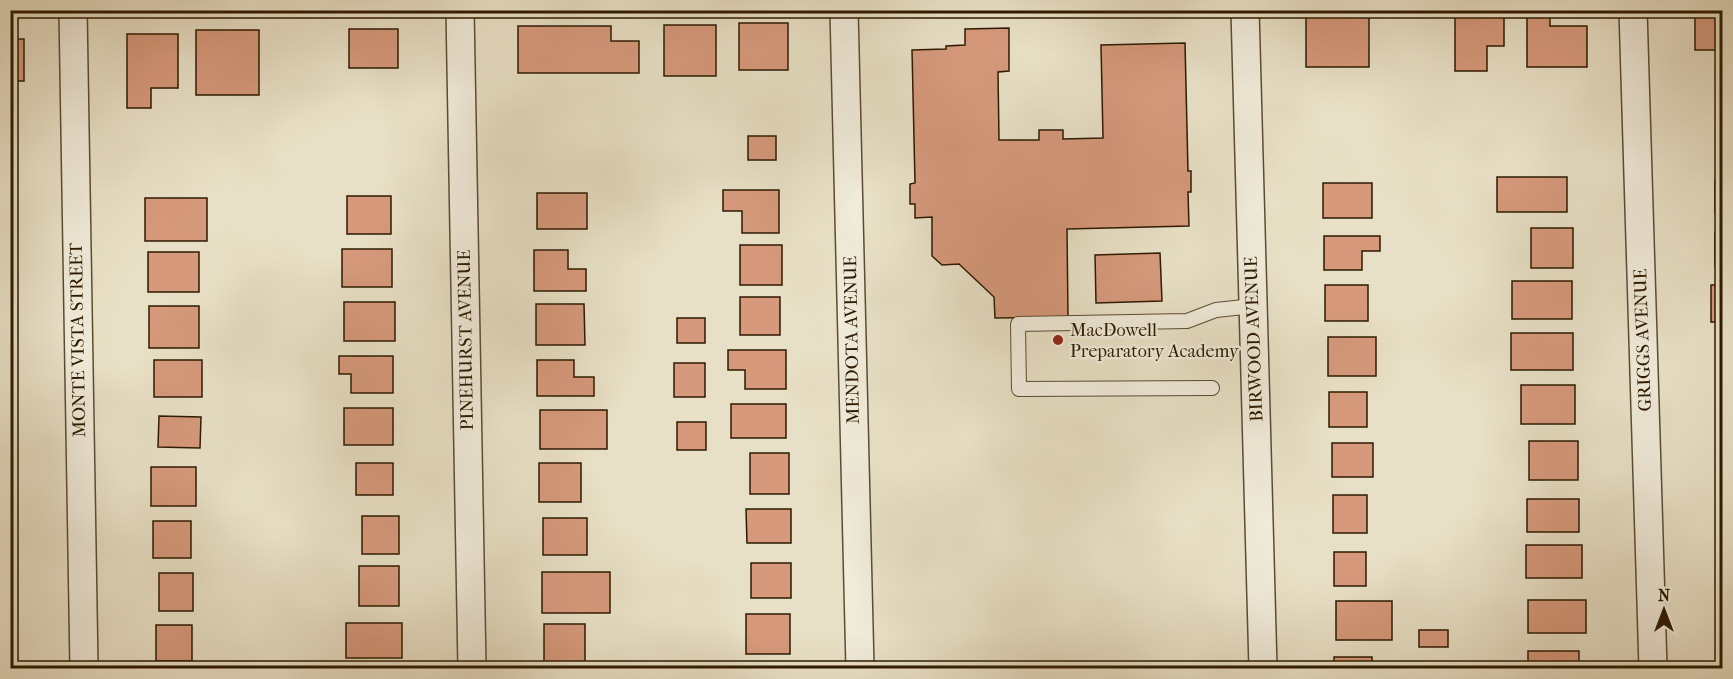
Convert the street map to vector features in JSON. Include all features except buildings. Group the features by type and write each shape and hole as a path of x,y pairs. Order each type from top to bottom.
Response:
{"street":[{"name":"MONTE VISTA STREET","path":"73,10 84,669"},
{"name":"PINEHURST AVENUE","path":"460,10 472,669"},
{"name":"MENDOTA AVENUE","path":"844,10 860,669"},
{"name":"BIRWOOD AVENUE","path":"1245,10 1263,669"},
{"name":"GRIGGS AVENUE","path":"1634,10 1653,669"}],"lane":[{"path":"1212,388 1019,389 1018,324 1187,321 1216,310 1253,306"}],"place":[{"name":"MacDowell Preparatory Academy","path":"1058,340"}]}
